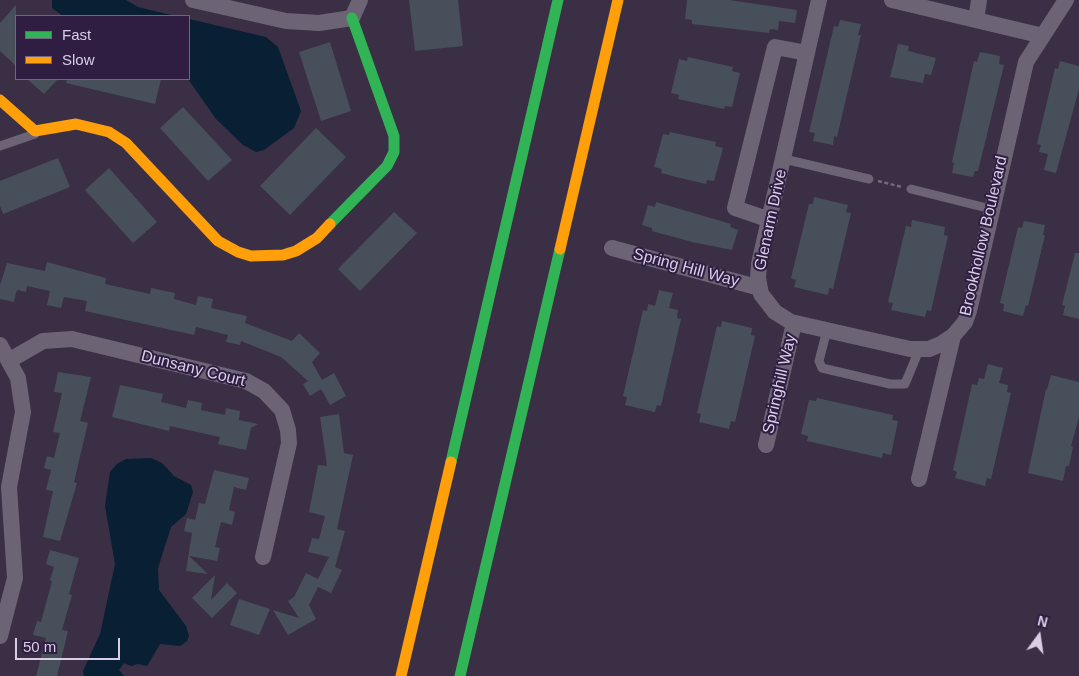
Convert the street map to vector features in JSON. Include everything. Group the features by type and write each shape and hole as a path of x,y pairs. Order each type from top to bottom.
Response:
{"main road":[{"path":"401,676 558,0"},
{"path":"460,676 618,0"},
{"path":"0,100 35,131 45,132 56,127 76,124 109,132 126,143 222,245 238,252 260,257 283,255 296,251 314,240 387,166 394,152 394,136 352,18"}],"street":[{"path":"193,0 286,21 319,23 352,18 360,0"},
{"name":"Glenarm Drive","path":"819,0 759,264 760,288 767,304 775,312 794,323 919,350 941,344 953,336"},
{"path":"892,0 1043,36"},
{"path":"976,20 979,0"},
{"name":"Brookhollow Boulevard","path":"920,479 953,336 965,322 969,311 1026,62 1066,0"},
{"path":"770,220 735,208 774,47 807,53"},
{"name":"Spring Hill Way","path":"612,248 760,288"},
{"name":"Springhill Way","path":"766,445 794,323"},
{"name":"Dunsany Court","path":"10,360 43,341 72,339 246,381 264,391 282,410 290,443 264,557"},
{"path":"0,345 10,360 20,386 23,412 9,487 15,578 0,636"}],"lane":[{"path":"0,146 45,132"},
{"path":"784,160 869,179"},
{"path":"911,189 991,209"},
{"path":"828,330 819,361 822,368 890,384 905,384 919,350"}],"path":[{"path":"869,179 911,189"}],"water":[{"path":"52,0 126,0 138,7 171,15 62,15 52,8"},
{"path":"190,19 266,37 278,47 301,111 294,128 264,150 256,152 243,145 216,119 189,80"},
{"path":"151,458 162,463 174,476 191,485 193,492 186,514 171,527 158,568 159,590 186,626 189,636 187,641 180,646 160,644 147,666 138,664 131,666 124,663 119,670 124,676 84,676 83,671 100,634 115,564 105,506 110,472 117,464 126,459"}],"building":[{"path":"409,0 458,0 463,46 415,51"},
{"path":"687,0 729,0 797,10 795,23 779,21 778,30 770,29 769,33 692,24 692,20 685,19"},
{"path":"16,5 15,65 0,51 0,23"},
{"path":"840,20 861,24 858,35 861,35 837,137 834,136 833,145 813,141 815,133 809,132 834,26 838,27"},
{"path":"330,42 351,111 321,121 299,52"},
{"path":"898,44 909,46 908,51 936,58 931,75 925,74 923,83 890,77"},
{"path":"980,52 1000,56 999,64 1004,65 978,171 975,171 973,177 952,173 954,163 952,162 974,61 977,62"},
{"path":"688,57 733,67 732,71 740,73 732,107 725,106 724,109 678,99 679,95 671,93 679,59 687,61"},
{"path":"1060,61 1079,66 1079,89 1056,173 1044,170 1048,154 1039,152 1041,145 1037,144 1055,68 1058,69"},
{"path":"28,80 57,80 44,94"},
{"path":"67,80 161,80 155,104 66,83"},
{"path":"183,107 232,160 208,181 160,128"},
{"path":"316,128 346,157 290,215 260,186"},
{"path":"670,132 716,142 715,146 723,148 714,181 707,180 706,184 676,177 661,173 662,169 654,167 663,134 669,135"},
{"path":"58,158 70,187 3,214 0,206 0,181"},
{"path":"109,168 157,222 133,243 85,190"},
{"path":"814,197 848,205 846,212 851,213 833,289 829,288 828,295 794,287 796,280 791,278 809,204 813,204"},
{"path":"656,202 731,224 730,227 738,230 732,250 652,231 652,228 642,225 648,205 655,207"},
{"path":"394,212 417,233 360,291 338,269"},
{"path":"912,220 945,227 944,235 948,236 931,311 927,310 925,317 891,310 893,303 888,302 906,226 911,227"},
{"path":"1024,221 1045,225 1043,235 1045,235 1028,306 1026,305 1023,316 1003,311 1004,304 1000,303 1018,227 1022,228"},
{"path":"1075,253 1079,253 1079,319 1063,315 1065,306 1062,305"},
{"path":"47,262 106,278 105,284 150,294 151,288 175,293 174,299 196,305 198,296 213,299 211,308 247,316 245,323 292,341 299,333 320,353 312,362 322,380 334,373 346,396 330,405 321,389 310,396 303,384 308,381 281,357 241,341 240,345 226,342 228,335 196,327 194,335 85,311 87,301 64,297 61,308 47,305 50,291 27,286 26,292 18,290 16,292 14,302 0,299 0,285 7,263 45,271"},
{"path":"659,290 673,293 669,308 678,310 677,318 681,319 661,406 657,405 655,412 625,405 627,397 623,396 643,310 647,311 648,304 655,306"},
{"path":"722,321 752,328 751,335 755,336 735,422 731,421 729,429 699,422 701,414 697,413 717,326 721,327"},
{"path":"988,364 1003,368 999,383 1008,385 1007,392 1011,393 991,479 987,478 985,486 955,478 957,472 953,470 972,384 977,385 979,378 984,379"},
{"path":"58,372 91,377 80,421 88,423 74,482 77,483 60,541 43,537 53,491 46,490 51,470 44,468 47,456 54,458 60,433 53,432 62,393 54,392"},
{"path":"1051,375 1079,382 1079,417 1071,446 1073,447 1069,466 1066,466 1063,481 1028,473 1046,389"},
{"path":"120,385 163,394 161,402 186,408 188,400 202,403 201,410 225,415 226,408 240,411 239,420 258,424 251,428 246,450 218,444 220,437 170,426 169,431 112,417"},
{"path":"817,398 893,415 892,420 898,421 891,455 883,453 882,458 807,441 808,436 801,434 809,400 816,401"},
{"path":"339,414 344,453 353,455 337,529 345,531 335,567 342,570 331,593 318,587 309,605 316,619 288,635 273,610 299,618 288,601 294,597 306,573 318,579 329,557 308,552 312,538 319,539 325,516 309,512 318,465 327,466 320,417"},
{"path":"214,470 249,478 246,490 234,487 229,510 235,512 232,525 221,522 215,547 220,548 217,561 189,556 208,574 186,571 192,533 184,531 187,518 195,520 199,503 205,504"},
{"path":"50,550 79,558 69,594 72,595 62,630 68,631 57,676 36,676 46,638 33,635 37,621 41,622 52,581 50,580 54,567 46,564"},
{"path":"215,575 211,600 227,583 237,593 212,618 192,598"},
{"path":"239,599 270,609 259,635 230,625"}],"traffic: fast":[{"path":"451,462 558,0"},
{"path":"330,224 387,166 394,152 394,136 352,18"},
{"path":"460,676 560,249"}],"traffic: slow":[{"path":"560,249 618,0"},
{"path":"0,100 35,131 76,124 109,132 126,143 218,241 238,252 251,256 283,255 296,251 317,238 330,224"},
{"path":"401,676 451,462"}]}
